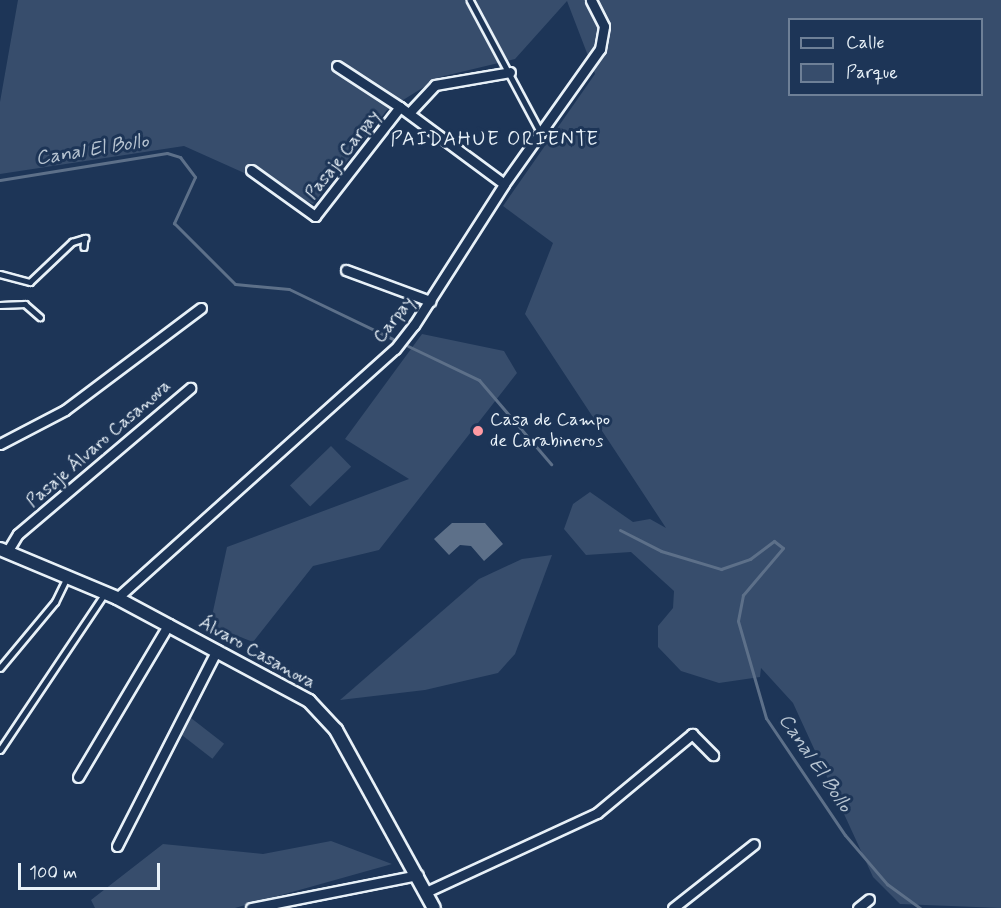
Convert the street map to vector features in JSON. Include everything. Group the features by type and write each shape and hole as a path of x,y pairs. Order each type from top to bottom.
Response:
{"street":[{"name":"Carpay","path":"111,595 395,349 430,302 504,184 603,44 603,20 591,0"},
{"name":"Pasaje Carpay","path":"337,66 404,110 504,184"},
{"name":"Pasaje Carpay","path":"251,170 315,216 404,110 435,85 510,72"},
{"path":"346,270 430,302"},
{"path":"0,444 65,410 201,308"},
{"name":"Pasaje Álvaro Casanova","path":"2,554 18,534 190,388"},
{"name":"Álvaro Casanova","path":"2,554 67,576 169,624 217,650 326,717 418,875 434,908"},
{"path":"78,777 169,624"},
{"path":"117,846 217,650"},
{"path":"426,892 597,813 692,734 713,754"},
{"path":"673,908 754,844"},
{"path":"251,908 418,875"},
{"path":"858,908 869,899"}],"lane":[{"path":"470,0 541,133"},
{"path":"0,274 30,282 72,242 85,238 84,247"},
{"path":"0,305 25,304 40,316"},
{"path":"0,668 55,602 67,576"},
{"path":"0,750 111,595"}],"green space":[{"path":"18,0 1001,0 1001,908 900,904 873,877 793,703 761,668 760,677 719,683 681,671 658,647 658,626 673,608 674,591 631,552 586,555 564,529 573,504 590,492 633,522 650,519 666,528 525,314 553,243 503,206 595,74 567,1 515,59 440,77 387,110 313,204 184,146 0,174 0,102"},
{"path":"422,334 504,351 517,373 379,550 313,566 253,642 210,625 227,547 409,479 345,439"},
{"path":"331,446 351,467 310,506 290,486"},
{"path":"552,555 515,654 498,673 425,690 340,700 479,579 522,559"},
{"path":"191,718 224,744 212,759 179,733"},
{"path":"331,841 392,864 235,908 95,908 91,900 163,844 263,854"}],"shaded area":[{"path":"452,523 485,523 503,544 484,561 471,546 460,545 449,555 434,539"}],"waterway":[{"name":"Canal El Bollo","path":"0,180 167,153 180,157 195,177 174,223 235,284 289,289 393,339"},
{"name":"Canal El Bollo","path":"408,346 479,380 551,464"},
{"name":"Canal El Bollo","path":"620,530 661,551 721,569 750,559 774,541 783,548 743,595 738,621 766,718 845,835 887,884 920,908"}],"place":[{"name":"Casa de Campo de Carabineros","path":"478,431"}],"district":[{"name":"PAIDAHUE ORIENTE","path":"495,139"}]}
